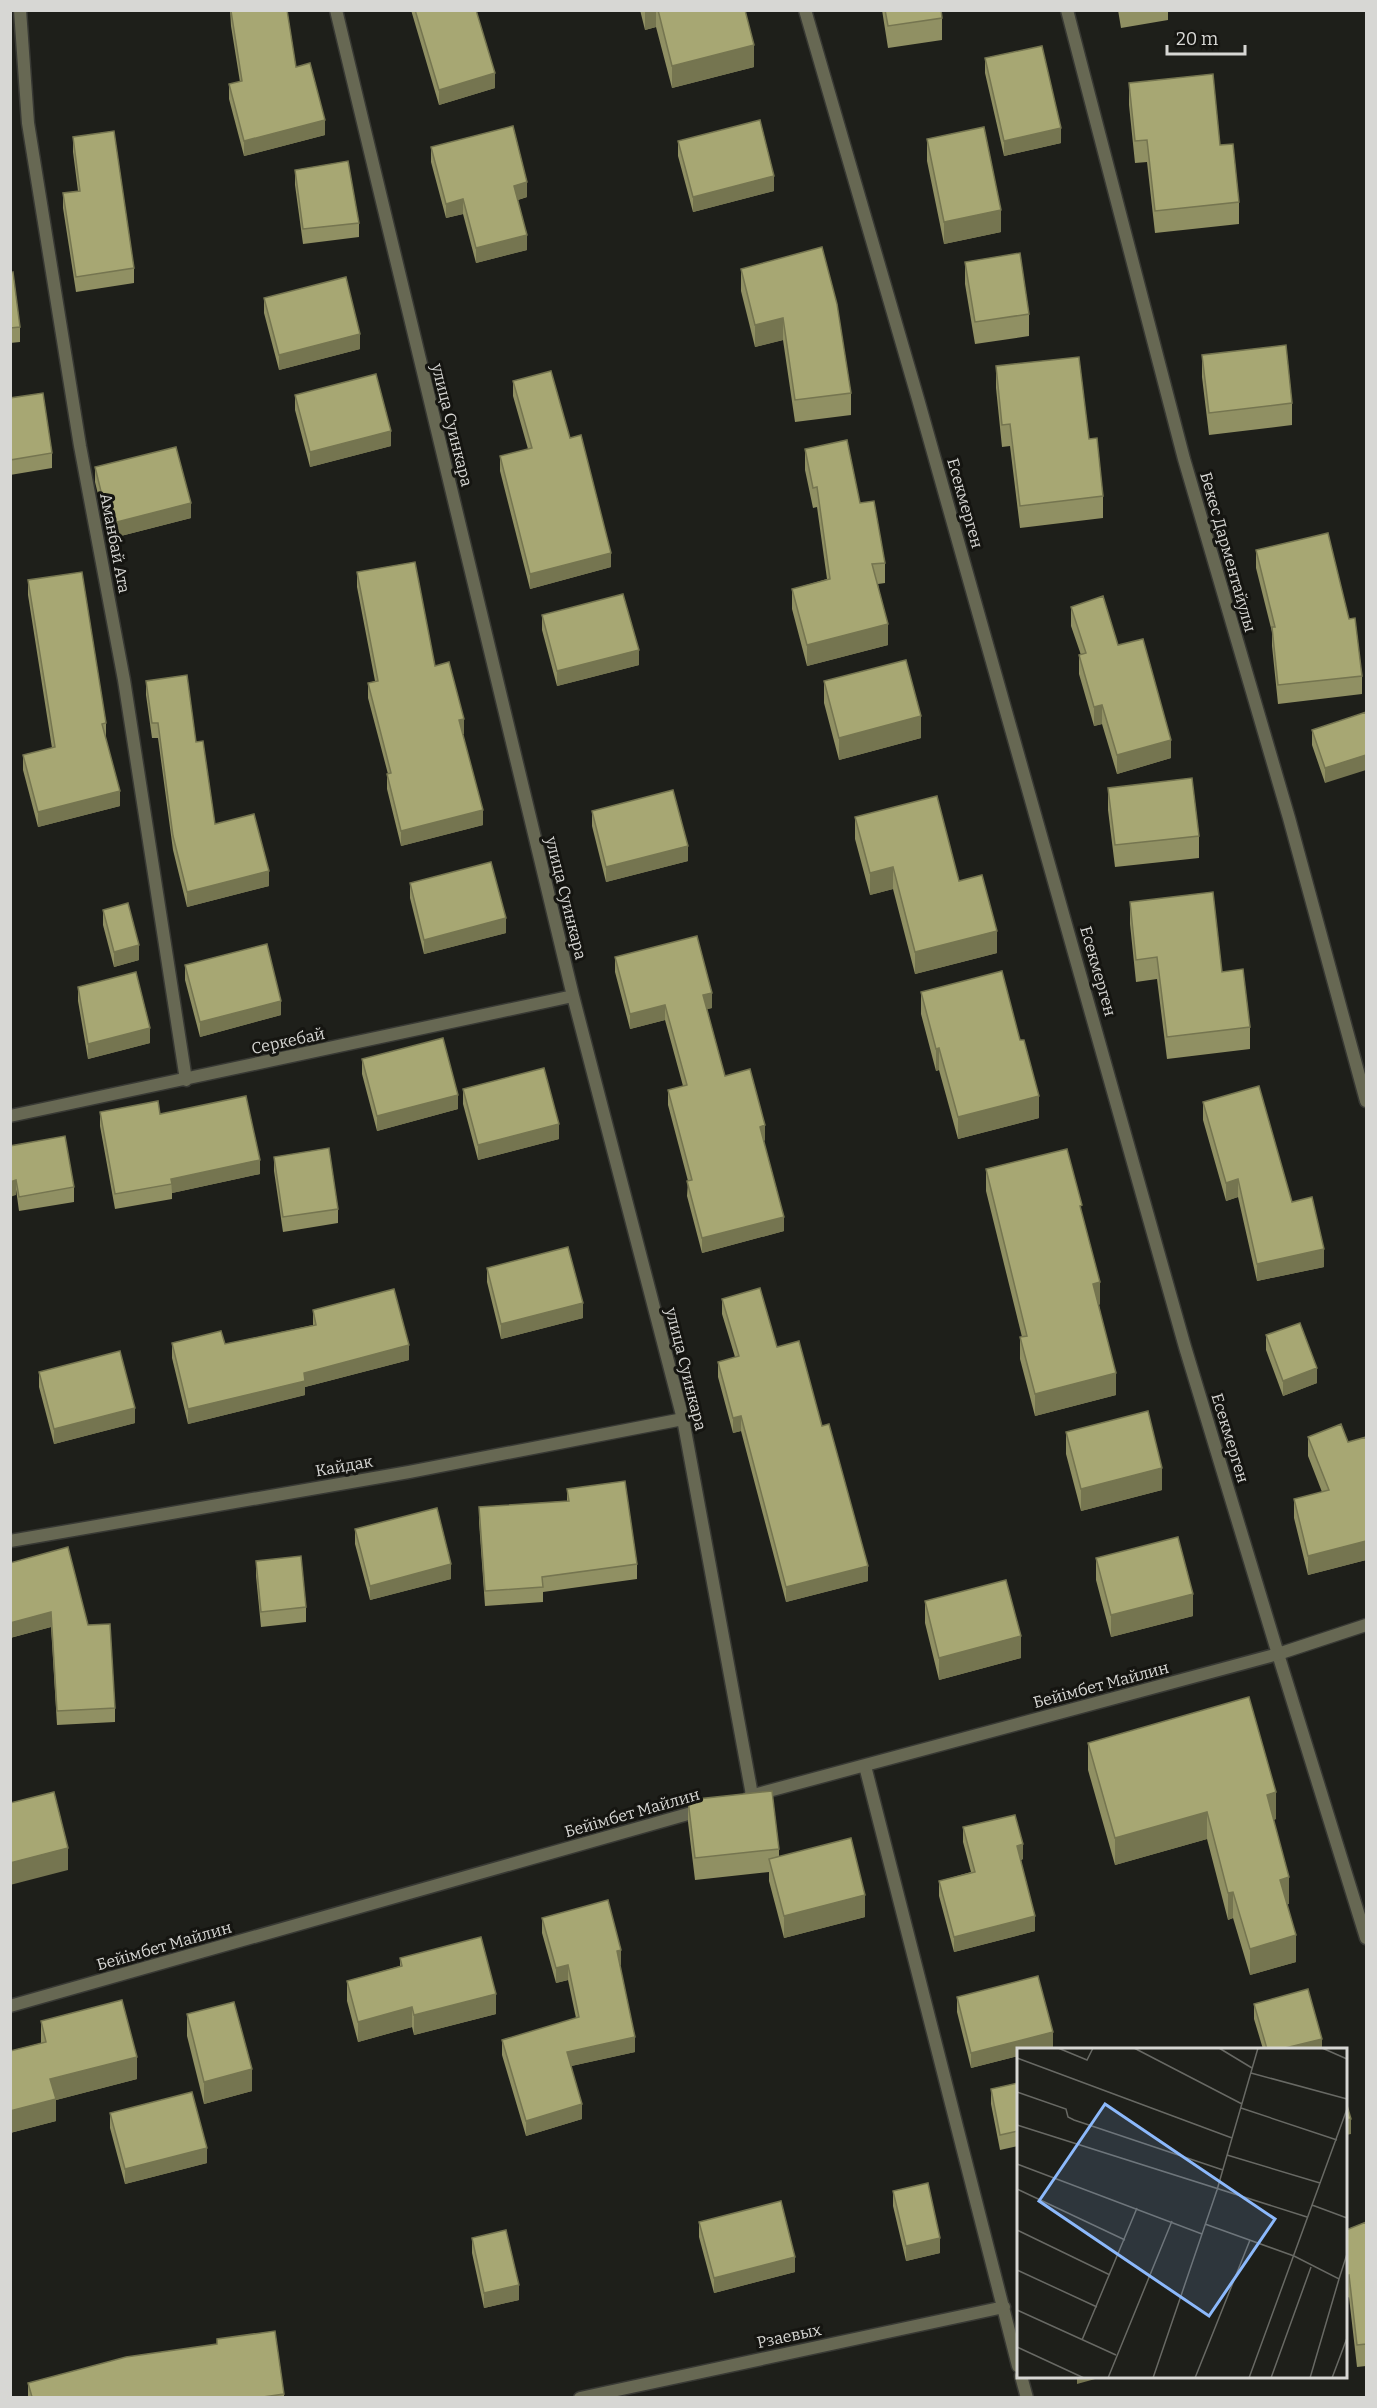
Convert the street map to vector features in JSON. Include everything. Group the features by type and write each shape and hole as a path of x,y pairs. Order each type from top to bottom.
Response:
{"street":[{"name":"Аманбай Ата","path":"20,10 32,146 80,446 124,680 186,1080"},
{"name":"улица Суинкара","path":"336,10 573,996 683,1419 747,1797"},
{"name":"Eсекмерген","path":"805,10 922,411 1185,1347 1366,1938"},
{"name":"Бекес Дарментайулы","path":"1067,10 1184,459 1286,807 1366,1101"},
{"name":"Серкебай","path":"10,1116 573,996"},
{"name":"Кайдак","path":"10,1541 409,1472 683,1419"},
{"name":"Бейімбет Майлин","path":"747,1797 1278,1654 1366,1625"},
{"path":"865,1766 1017,2362"},
{"name":"Бейімбет Майлин","path":"10,2006 718,1805"},
{"name":"Рзаевых","path":"580,2397 1004,2307"},
{"path":"1022,2378 1027,2397"}],"building":[{"path":"287,10 296,67 310,63 325,120 244,141 229,84 242,81 231,11"},
{"path":"415,10 476,10 495,73 439,90"},
{"path":"658,10 745,10 754,45 672,66"},
{"path":"885,10 941,10 942,18 888,26"},
{"path":"1042,46 1061,128 1004,141 985,58"},
{"path":"1213,74 1220,145 1233,144 1239,202 1155,211 1147,140 1135,141 1129,83"},
{"path":"760,120 774,176 693,197 678,141"},
{"path":"513,126 527,182 514,186 527,235 476,248 463,199 446,204 431,147"},
{"path":"984,127 1001,210 944,222 927,139"},
{"path":"114,131 134,268 76,277 63,193 80,191 73,137"},
{"path":"348,161 359,223 303,229 295,170"},
{"path":"822,247 837,304 851,393 795,400 783,318 755,325 741,269"},
{"path":"1020,253 1029,314 975,322 965,262"},
{"path":"13,272 20,327 10,328 10,273"},
{"path":"346,277 360,334 279,355 264,298"},
{"path":"1286,345 1292,403 1209,413 1202,355"},
{"path":"1079,357 1089,439 1097,438 1103,496 1020,506 1010,424 1002,425 996,366"},
{"path":"551,371 570,438 581,435 611,553 530,574 500,456 532,448 513,381"},
{"path":"376,374 391,431 310,452 295,395"},
{"path":"43,393 52,453 10,460 10,398"},
{"path":"847,440 860,503 874,501 885,563 872,564 888,624 807,645 792,589 830,579 817,487 813,488 805,449"},
{"path":"176,447 191,503 109,524 95,467"},
{"path":"1328,533 1349,619 1355,618 1362,676 1278,685 1272,627 1275,627 1256,550"},
{"path":"415,562 435,666 449,662 464,719 459,720 483,810 401,831 387,774 391,773 368,683 378,681 357,572"},
{"path":"82,572 106,723 102,724 120,791 38,812 23,755 55,747 28,580"},
{"path":"623,594 639,650 557,671 542,615"},
{"path":"1103,596 1118,645 1143,639 1171,740 1117,755 1102,705 1094,707 1079,655 1086,653 1071,607"},
{"path":"906,660 921,716 839,738 824,681"},
{"path":"187,675 196,742 203,741 215,824 254,814 269,871 187,892 173,836 158,723 152,723 146,681"},
{"path":"1366,712 1366,755 1325,768 1312,730"},
{"path":"1192,778 1199,836 1115,845 1108,788"},
{"path":"673,790 688,846 606,867 592,811"},
{"path":"937,796 959,881 982,875 997,931 915,952 893,867 870,873 855,817"},
{"path":"491,862 506,918 424,940 410,883"},
{"path":"1213,892 1222,972 1243,969 1250,1027 1167,1037 1157,957 1136,960 1130,902"},
{"path":"128,903 139,945 114,952 103,910"},
{"path":"697,936 712,993 703,995 725,1076 750,1069 765,1125 760,1127 784,1217 702,1238 687,1181 692,1180 668,1090 687,1085 665,1005 630,1014 615,957"},
{"path":"267,944 281,1001 200,1022 185,965"},
{"path":"1002,971 1020,1040 1024,1040 1039,1096 958,1117 921,992"},
{"path":"136,972 150,1028 88,1044 78,987"},
{"path":"443,1038 458,1095 377,1116 362,1059"},
{"path":"544,1068 559,1124 478,1145 463,1089"},
{"path":"1259,1086 1292,1202 1312,1197 1324,1249 1257,1264 1238,1179 1226,1183 1203,1102"},
{"path":"246,1096 260,1160 171,1179 172,1184 115,1194 100,1112 158,1101 160,1114"},
{"path":"65,1136 74,1187 19,1197 16,1180 10,1182 10,1146"},
{"path":"329,1148 338,1209 283,1217 274,1157"},
{"path":"1067,1149 1100,1282 1093,1284 1116,1373 1035,1394 1020,1337 1027,1336 986,1169"},
{"path":"568,1247 583,1303 501,1324 487,1268"},
{"path":"760,1288 777,1347 799,1341 822,1426 829,1424 868,1566 786,1587 741,1416 733,1418 718,1362 739,1356 722,1299"},
{"path":"394,1289 409,1345 304,1373 305,1381 188,1409 172,1343 221,1331 225,1344 316,1325 313,1310"},
{"path":"1300,1323 1317,1368 1283,1381 1266,1335"},
{"path":"120,1351 135,1408 54,1429 39,1372"},
{"path":"1148,1411 1162,1468 1081,1489 1066,1432"},
{"path":"1341,1424 1348,1442 1366,1437 1366,1541 1308,1556 1294,1499 1329,1490 1308,1437"},
{"path":"625,1481 637,1564 542,1577 543,1587 485,1591 479,1507 569,1501 567,1489"},
{"path":"437,1508 451,1564 370,1586 355,1529"},
{"path":"1178,1537 1193,1594 1111,1615 1096,1558"},
{"path":"68,1547 88,1625 110,1624 115,1708 57,1711 51,1612 10,1623 10,1563"},
{"path":"301,1556 306,1607 261,1612 256,1561"},
{"path":"1006,1580 1021,1636 939,1658 925,1601"},
{"path":"1249,1697 1276,1792 1267,1795 1289,1877 1280,1880 1296,1935 1250,1949 1233,1892 1228,1893 1207,1812 1115,1838 1088,1743"},
{"path":"772,1791 779,1849 695,1858 688,1800"},
{"path":"54,1792 68,1848 10,1863 10,1803"},
{"path":"1015,1815 1023,1844 1017,1846 1035,1916 954,1937 939,1881 975,1872 963,1827"},
{"path":"851,1838 865,1895 784,1916 769,1859"},
{"path":"608,1900 621,1950 617,1951 635,2037 567,2052 582,2104 526,2121 502,2040 579,2017 568,1965 556,1968 542,1918"},
{"path":"481,1937 496,1994 414,2015 412,2007 358,2022 347,1981 402,1966 400,1958"},
{"path":"1038,1976 1053,2032 971,2053 957,1997"},
{"path":"1308,1989 1322,2039 1285,2048 1267,2048 1254,2004"},
{"path":"122,2000 137,2057 50,2079 56,2099 10,2111 10,2051 46,2042 41,2021"},
{"path":"234,2002 252,2069 204,2082 187,2014"},
{"path":"1017,2083 1017,2131 1000,2135 991,2089"},
{"path":"192,2092 207,2148 125,2169 110,2113"},
{"path":"1347,2105 1351,2119 1347,2120"},
{"path":"928,2183 940,2238 906,2246 893,2191"},
{"path":"781,2201 795,2257 714,2278 699,2222"},
{"path":"1366,2222 1366,2344 1357,2345 1349,2275 1347,2276 1347,2230"},
{"path":"506,2230 519,2285 484,2293 472,2238"},
{"path":"275,2331 284,2394 263,2397 32,2397 28,2383 126,2357 217,2344 217,2339"}]}
